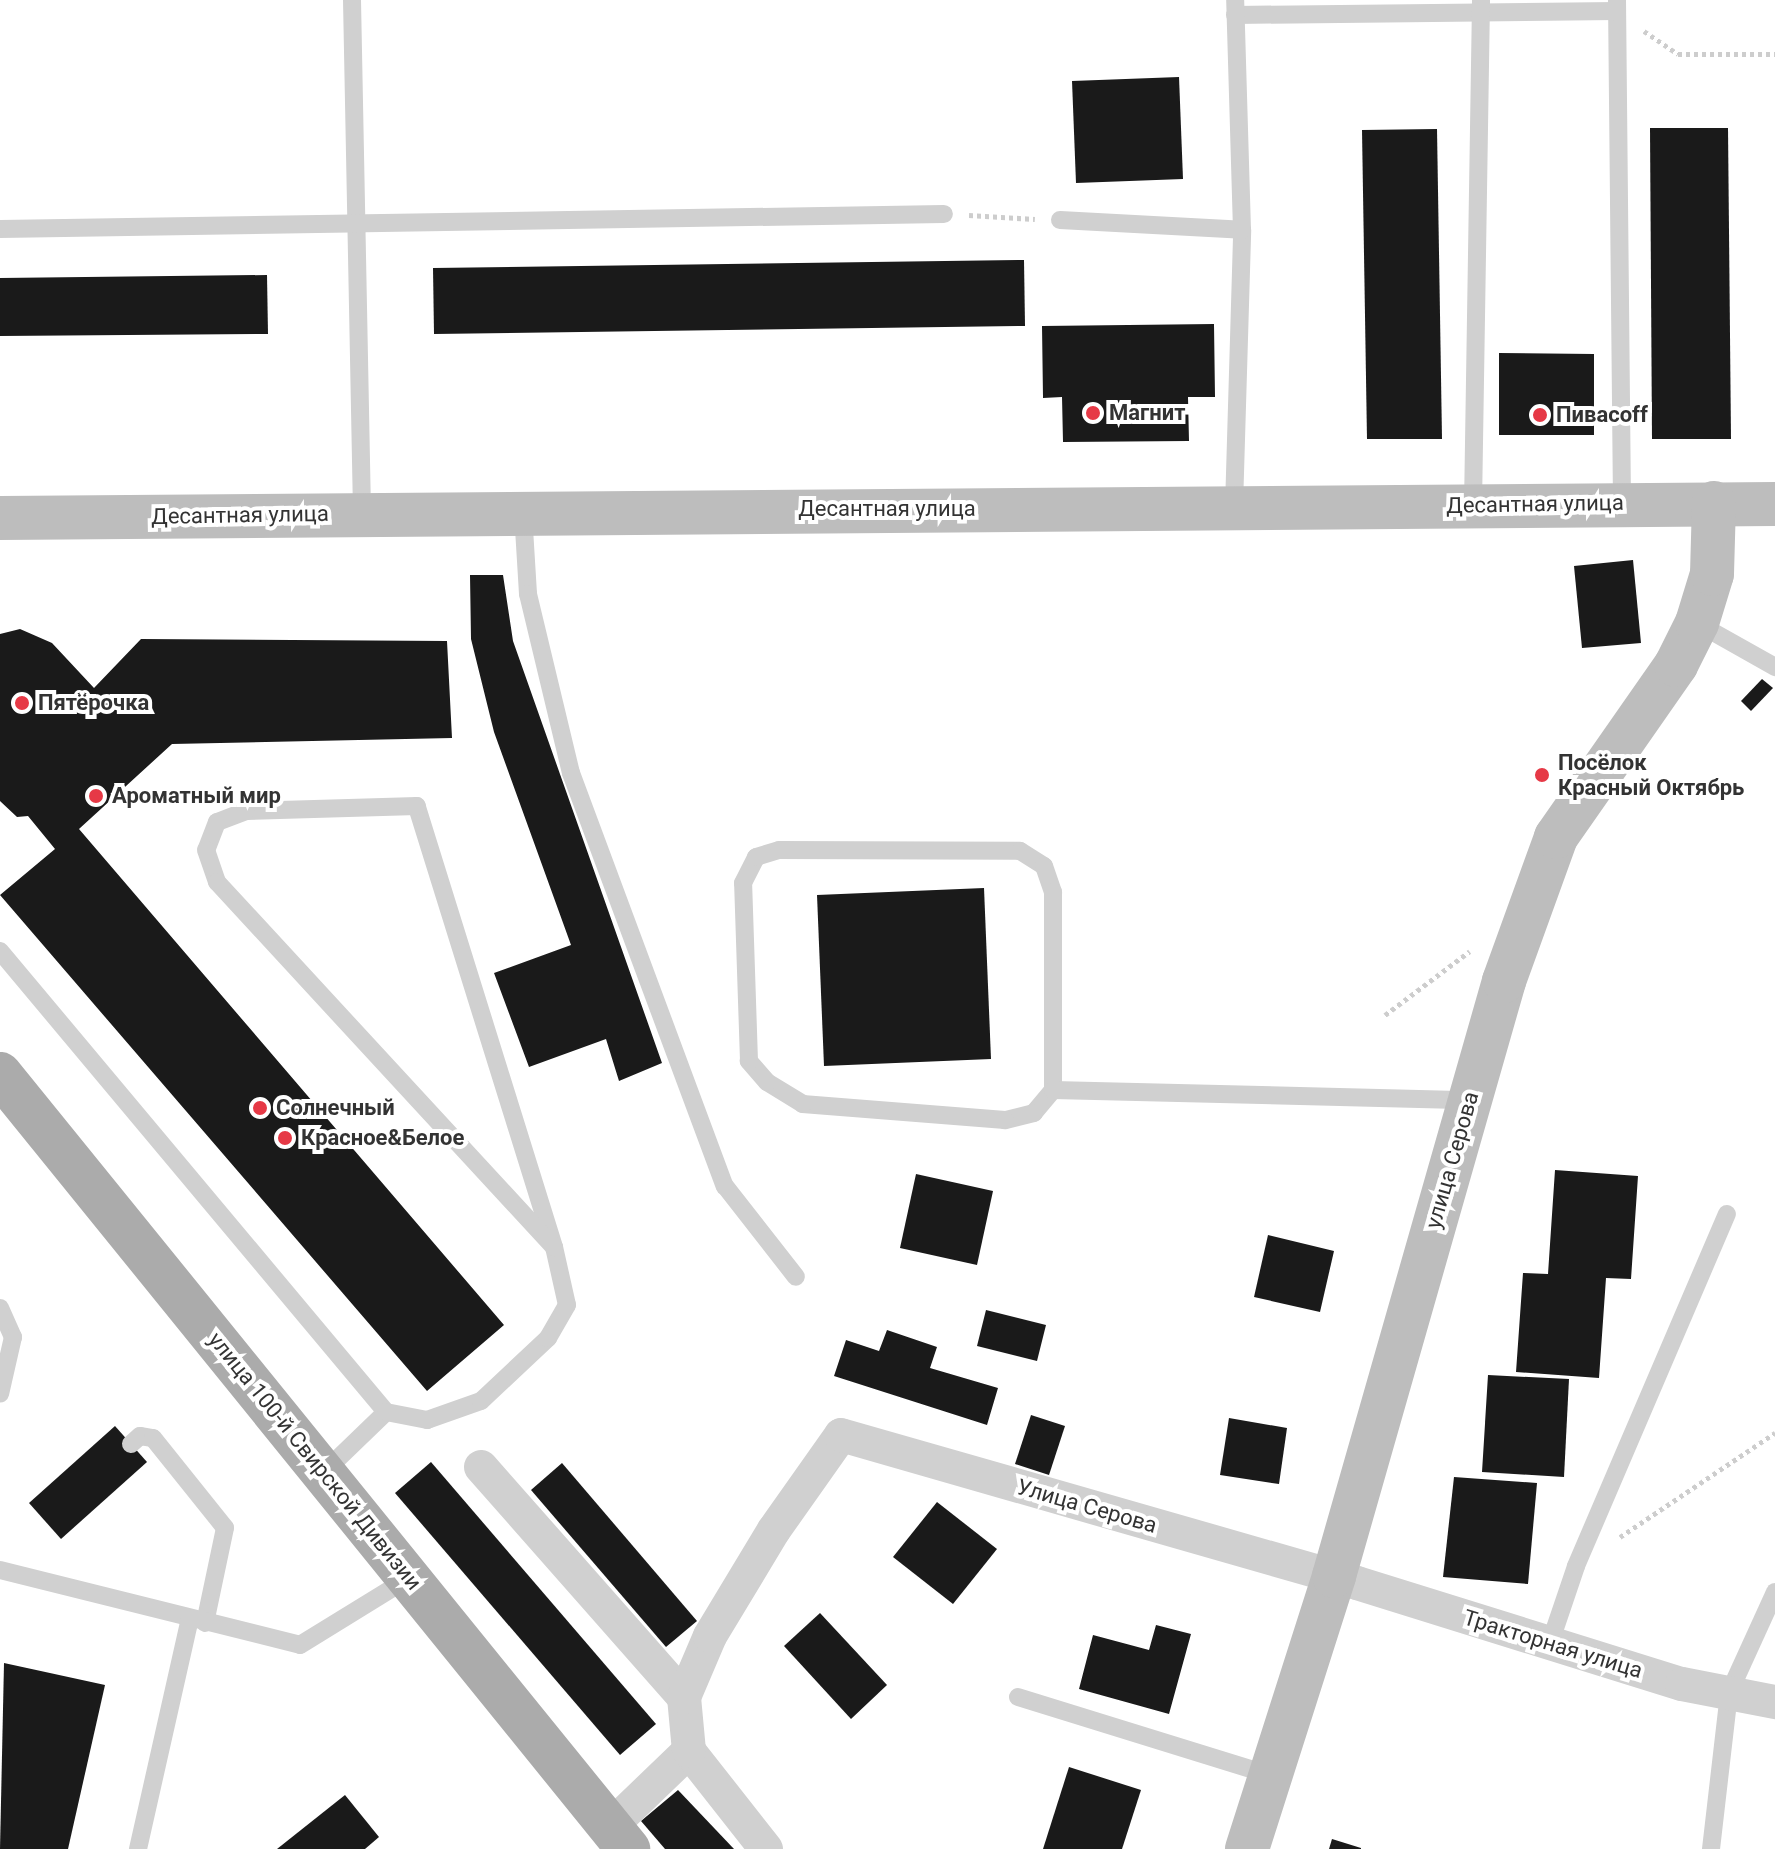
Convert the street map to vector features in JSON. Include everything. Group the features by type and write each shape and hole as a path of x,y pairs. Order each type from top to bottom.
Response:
{"main road":[{"name":"улица 100-й Свирской Дивизии","path":"0,1074 325,1471 619,1838"}],"street":[{"name":"улица Серова","path":"1247,1849 1334,1576 1469,1100 1556,837 1676,665 1697,623 1712,574 1714,503"},
{"name":"Десантная улица","path":"0,518 1775,504"},
{"name":"Улица Серова","path":"684,1697 710,1636 774,1530 841,1435 1334,1576"},
{"path":"481,1467 684,1697 689,1751 766,1849"},
{"name":"Тракторная улица","path":"1334,1576 1550,1643 1729,1693 1775,1702"},
{"path":"619,1838 689,1751"}],"lane":[{"path":"352,0 353,224 362,513"},
{"path":"1473,506 1481,5"},
{"path":"1234,507 1242,230 1235,8 1481,5 1617,6 1622,503"},
{"path":"0,229 944,214"},
{"path":"1060,220 1242,230"},
{"path":"523,512 528,594 571,773 725,1186 796,1277"},
{"path":"1697,623 1775,667"},
{"path":"0,951 386,1412 427,1420 481,1401 548,1338 567,1305 554,1247 417,806 246,811 217,822 206,850 217,882 554,1247"},
{"path":"779,850 1020,851 1044,866 1053,892 1053,1090 1034,1113 1005,1120 803,1104 767,1082 749,1061 743,883 756,857 779,850"},
{"path":"1053,1090 1469,1100"},
{"path":"1550,1643 1576,1566 1727,1214"},
{"path":"0,1308 13,1337 0,1394"},
{"path":"325,1471 386,1412"},
{"path":"131,1444 140,1436 153,1438 225,1528 138,1849"},
{"path":"0,1570 300,1645 410,1578"},
{"path":"1711,1849 1729,1693 1775,1592"},
{"path":"1018,1697 1270,1775"}],"path":[{"path":"1617,6 1678,54 1775,54"},
{"path":"944,214 1060,220"},
{"path":"1385,1015 1483,941"},
{"path":"1576,1566 1775,1433"}],"building":[{"path":"1179,77 1183,179 1076,183 1072,81"},
{"path":"1650,128 1728,128 1731,439 1652,439"},
{"path":"1437,129 1442,439 1367,439 1362,130"},
{"path":"1024,260 1025,326 434,334 433,268"},
{"path":"267,275 268,334 0,336 0,278"},
{"path":"1214,324 1215,397 1188,397 1189,441 1063,442 1062,397 1043,398 1042,326"},
{"path":"1499,353 1594,354 1594,435 1499,435"},
{"path":"1633,560 1641,643 1582,648 1574,566"},
{"path":"470,575 503,575 513,641 662,1063 619,1081 606,1039 529,1067 494,973 571,945 494,732 471,639"},
{"path":"20,629 52,643 94,688 141,639 447,641 452,738 172,744 79,829 504,1325 427,1391 0,895 55,849 28,816 17,817 0,801 0,634"},
{"path":"1762,679 1773,688 1751,711 1741,701"},
{"path":"984,888 991,1059 824,1066 817,895"},
{"path":"1555,1170 1638,1176 1631,1279 1606,1278 1599,1378 1516,1372 1523,1273 1548,1274"},
{"path":"916,1174 993,1191 977,1265 900,1248"},
{"path":"1268,1235 1334,1251 1320,1312 1254,1297"},
{"path":"986,1310 1046,1325 1037,1361 977,1346"},
{"path":"887,1330 937,1347 930,1368 998,1388 987,1425 834,1376 846,1340 879,1351"},
{"path":"1488,1375 1569,1379 1564,1477 1482,1472"},
{"path":"1031,1415 1065,1426 1049,1475 1015,1464"},
{"path":"1229,1418 1287,1428 1279,1484 1220,1475"},
{"path":"115,1426 147,1462 61,1539 29,1503"},
{"path":"431,1462 656,1724 620,1755 395,1493"},
{"path":"562,1463 697,1621 666,1647 531,1490"},
{"path":"1454,1477 1537,1483 1528,1584 1443,1577"},
{"path":"937,1502 997,1549 953,1604 893,1557"},
{"path":"820,1613 887,1685 851,1719 784,1646"},
{"path":"1156,1625 1191,1634 1169,1714 1079,1689 1093,1635 1149,1650"},
{"path":"4,1663 105,1685 68,1849 0,1849"},
{"path":"1069,1767 1141,1790 1122,1849 1043,1849"},
{"path":"678,1790 734,1849 665,1849 641,1821"},
{"path":"345,1795 379,1837 365,1849 277,1849"},
{"path":"1332,1839 1361,1848 1361,1849 1329,1849"}],"place":[{"name":"Магнит","path":"1093,413"},
{"name":"Пивасоff","path":"1540,415"},
{"name":"Пятёрочка","path":"22,703"},
{"name":"Посёлок Красный Октябрь","path":"1542,775"},
{"name":"Ароматный мир","path":"96,796"},
{"name":"Солнечный","path":"260,1108"},
{"name":"Красное&Белое","path":"285,1138"}]}
